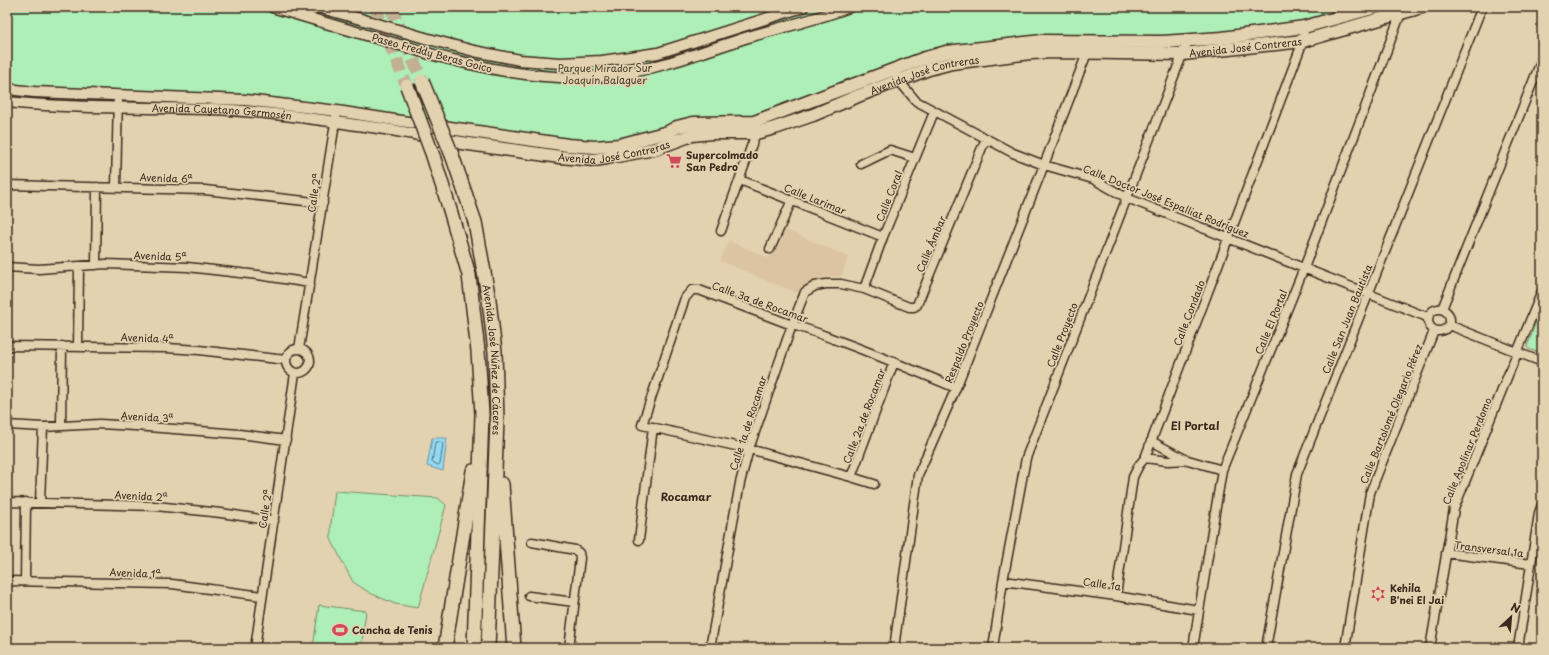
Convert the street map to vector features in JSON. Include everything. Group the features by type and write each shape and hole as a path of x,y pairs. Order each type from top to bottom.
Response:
{"main road":[{"name":"Avenida José Contreras","path":"429,125 568,145 595,147 613,146 633,142 693,123 754,122 935,54 1011,44 1057,41 1162,42 1222,38 1304,27 1376,7"},
{"name":"Avenida José Contreras","path":"434,139 560,157 594,160 630,155 654,149 692,135 712,133 756,133 813,115 929,69 952,63 1031,53 1183,54 1303,41 1422,7"},
{"name":"Avenida José Núñez de Cáceres","path":"422,81 452,156 475,222 490,300 495,352 497,420 488,648"},
{"name":"Avenida José Núñez de Cáceres","path":"407,86 433,156 469,275 478,352 482,414 474,648"},
{"path":"446,648 482,414"},
{"path":"497,420 514,648"},
{"path":"490,608 491,648"}],"street":[{"name":"Paseo Freddy Beras Goico","path":"272,7 430,54 484,68 560,78 615,76 662,66 703,51 830,14 849,7"},
{"name":"Paseo Freddy Beras Goico","path":"318,7 474,51 520,60 560,63 602,61 658,53 803,7"},
{"name":"Calle San Juan Bautista","path":"1266,648 1297,474 1482,7"},
{"name":"Calle El Portal","path":"1193,648 1222,470 1304,268 1401,13"},
{"name":"Calle Condado","path":"1116,596 1133,477 1139,465 1145,458 1303,41 1304,27"},
{"name":"Calle Proyecto","path":"993,648 1003,581 1026,458 1188,40"},
{"name":"Respaldo Proyecto","path":"894,648 918,475 956,388 1087,53"},
{"path":"1442,309 1542,59"},
{"name":"Calle Doctor José Espalliat Rodríguez","path":"895,69 899,81 916,101 1013,153 1044,166 1093,179 1127,198 1427,317"},
{"name":"Avenida Cayetano Germosén","path":"7,89 34,92 246,100 337,111 429,125"},
{"path":"116,187 118,95"},
{"name":"Avenida Cayetano Germosén","path":"7,102 51,106 259,112 381,127 434,139"},
{"name":"Calle 2ª","path":"299,349 337,111"},
{"name":"Calle Coral","path":"864,289 883,237 934,112"},
{"path":"721,231 756,133"},
{"name":"Calle Ámbar","path":"864,289 909,307 914,307 917,305 986,138"},
{"path":"861,164 890,150 915,158"},
{"name":"Calle Larimar","path":"740,180 883,237"},
{"name":"Avenida 6ª","path":"7,185 205,190 323,203"},
{"path":"96,265 97,187"},
{"path":"770,249 792,200"},
{"name":"Avenida 5ª","path":"7,267 39,269 96,265 187,267 258,275 310,284"},
{"path":"78,346 80,267"},
{"name":"Calle 1a de Rocamar","path":"710,648 740,483 749,449 805,292 814,286 826,284 841,284 864,289"},
{"name":"Calle 3a de Rocamar","path":"642,425 685,298 692,290 699,290 894,362 956,388"},
{"name":"Calle Apolinar Perdomo","path":"1430,648 1454,508 1542,291"},
{"path":"1442,309 1448,314 1450,319 1449,325 1443,331 1434,331 1428,325 1427,317 1433,310 1442,309"},
{"path":"1449,325 1542,362"},
{"name":"Calle Bartolomé Olegario Pérez","path":"1345,648 1370,493 1434,331"},
{"name":"Avenida 4ª","path":"7,346 142,347 191,349 286,360"},
{"path":"61,426 62,346"},
{"path":"299,349 307,353 310,358 310,363 305,371 295,373 286,365 286,360 289,353 293,350 299,349"},
{"name":"Calle 2a de Rocamar","path":"642,425 749,449 851,477 894,362"},
{"name":"Calle 2ª","path":"255,648 295,373"},
{"name":"Avenida 3ª","path":"7,425 43,427 100,424 169,428 286,440"},
{"path":"40,502 43,427"},
{"path":"640,540 653,427"},
{"path":"1151,441 1188,460 1222,470"},
{"path":"1145,458 1168,461 1188,460"},
{"path":"851,477 874,484"},
{"name":"Avenida 2ª","path":"7,502 156,506 221,513 274,521"},
{"path":"25,581 26,502"},
{"path":"1518,648 1539,513 1542,506"},
{"path":"532,542 575,550 579,553 580,558 569,648"},
{"name":"Transversal 1a","path":"1446,553 1531,564"},
{"name":"Avenida 1ª","path":"7,581 172,584 262,596"},
{"name":"Calle 1a","path":"1003,581 1116,596 1198,610"},
{"path":"529,596 574,602"}],"shaded area":[{"path":"782,228 849,257 841,276 825,277 813,281 797,293 720,261 729,241 769,258"}],"green space":[{"name":"Parque Mirador Sur Joaquín Balaguer","path":"7,7 1360,7 1293,24 1196,35 971,44 762,115 750,117 686,120 632,138 590,142 239,94 7,87"},
{"path":"1542,305 1542,354 1527,347"},
{"path":"335,491 438,498 446,505 418,608 395,604 370,593 353,582 331,539 331,524"},
{"name":"Cancha de Tenis","path":"319,605 366,611 361,648 313,648"}],"water":[{"path":"432,438 447,438 443,471 427,466"}],"tunnel":[{"path":"375,7 407,86"},
{"path":"391,7 422,81"}],"place":[{"name":"Supercolmado San Pedro","path":"674,161"},
{"name":"Kehila B'nei El Jai","path":"1378,594"},
{"name":"Cancha de Tenis","path":"340,630"}],"district":[{"name":"El Portal","path":"1195,426"},
{"name":"Rocamar","path":"686,497"}]}
